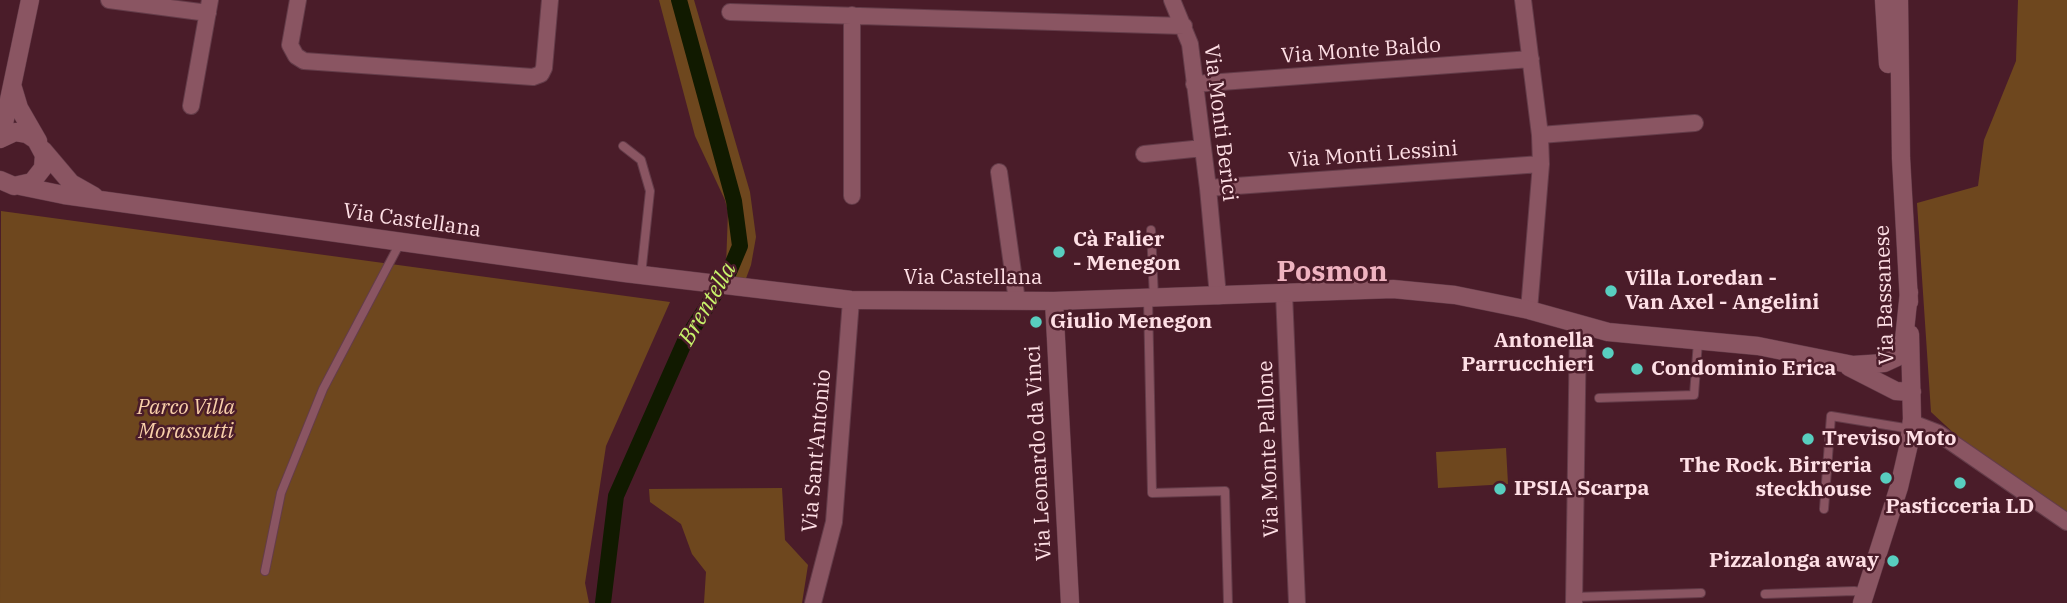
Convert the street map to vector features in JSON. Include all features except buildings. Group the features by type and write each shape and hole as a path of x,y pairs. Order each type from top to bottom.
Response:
{"main road":[{"path":"0,137 30,0"},
{"name":"Via Bassanese","path":"1864,598 1902,475 1912,426 1909,292 1901,158 1892,45 1884,0"},
{"name":"Via Bassanese","path":"1892,45 1899,0"},
{"name":"Via Castellana","path":"14,77 14,92 19,108 41,147 71,183 102,199"},
{"path":"0,137 21,132 32,136 41,147 44,162 40,174 32,182 8,184"},
{"name":"Via Castellana","path":"8,184 40,192 401,242 851,300 1054,301 1393,289 1455,295 1529,310 1608,332 1758,346 1843,364 1879,364 1897,357 1904,340 1909,292"},
{"name":"Via Leonardo da Vinci","path":"1054,301 1070,603"},
{"name":"Via Castellana","path":"1843,364 1892,389 1912,392"}],"street":[{"path":"109,0 209,6 191,106"},
{"path":"298,0 290,45 293,53 304,61 533,77 541,74 544,68 550,0"},
{"name":"Via Monti Berici","path":"1172,0 1190,44 1218,296"},
{"path":"1523,0 1540,135 1541,164 1529,310"},
{"path":"1877,0 1878,20 1892,45"},
{"name":"Via Bassanese","path":"1892,0 1892,45"},
{"path":"730,12 1184,26"},
{"path":"852,16 852,196"},
{"name":"Via Monte Baldo","path":"1194,84 1531,59"},
{"path":"1540,135 1695,123"},
{"path":"1144,154 1203,148"},
{"name":"Via Monti Lessini","path":"1208,188 1541,164"},
{"path":"999,172 1017,301"},
{"name":"Via Monte Pallone","path":"1284,293 1297,603"},
{"name":"Via Sant'Antonio","path":"813,603 834,522 851,300"},
{"path":"1574,600 1578,325"},
{"path":"1912,426 1938,433 2067,522"}],"lane":[{"path":"622,146 641,160 650,191 641,275"},
{"path":"1151,230 1152,493 1225,491 1228,603"},
{"path":"265,571 281,493 323,389 401,242"},
{"path":"1599,398 1694,395 1698,341"},
{"path":"1824,509 1831,416 1912,426"},
{"path":"1765,594 1854,592 1864,598"},
{"path":"1574,600 1701,593"}],"green space":[{"path":"659,0 694,0 750,192 756,237 745,281 722,278 726,267 728,212 695,136"},
{"path":"2018,0 2067,0 2067,514 1958,437 1931,412 1917,203 1978,186 1984,140 2016,61"},
{"name":"Parco Villa Morassutti","path":"1,211 670,302 606,446 585,583 589,603 0,603"},
{"path":"1506,448 1508,484 1438,488 1436,452"},
{"path":"782,488 785,540 808,565 802,603 704,603 706,572 692,554 681,524 650,502 649,489"}],"waterway":[{"name":"Brentella","path":"603,603 616,496 685,341 729,272 740,246 734,201 679,0"}],"place":[{"name":"Cà Falier - Menegon","path":"1059,252"},
{"name":"Villa Loredan - Van Axel - Angelini","path":"1611,291"},
{"name":"Giulio Menegon","path":"1036,322"},
{"name":"Antonella Parrucchieri","path":"1608,353"},
{"name":"Condominio Erica","path":"1637,369"},
{"name":"Treviso Moto","path":"1808,439"},
{"name":"The Rock. Birreria steckhouse","path":"1886,478"},
{"name":"Pasticceria LD","path":"1960,483"},
{"name":"IPSIA Scarpa","path":"1500,489"},
{"name":"Pizzalonga away","path":"1893,561"}],"district":[{"name":"Posmon","path":"1332,273"}]}
